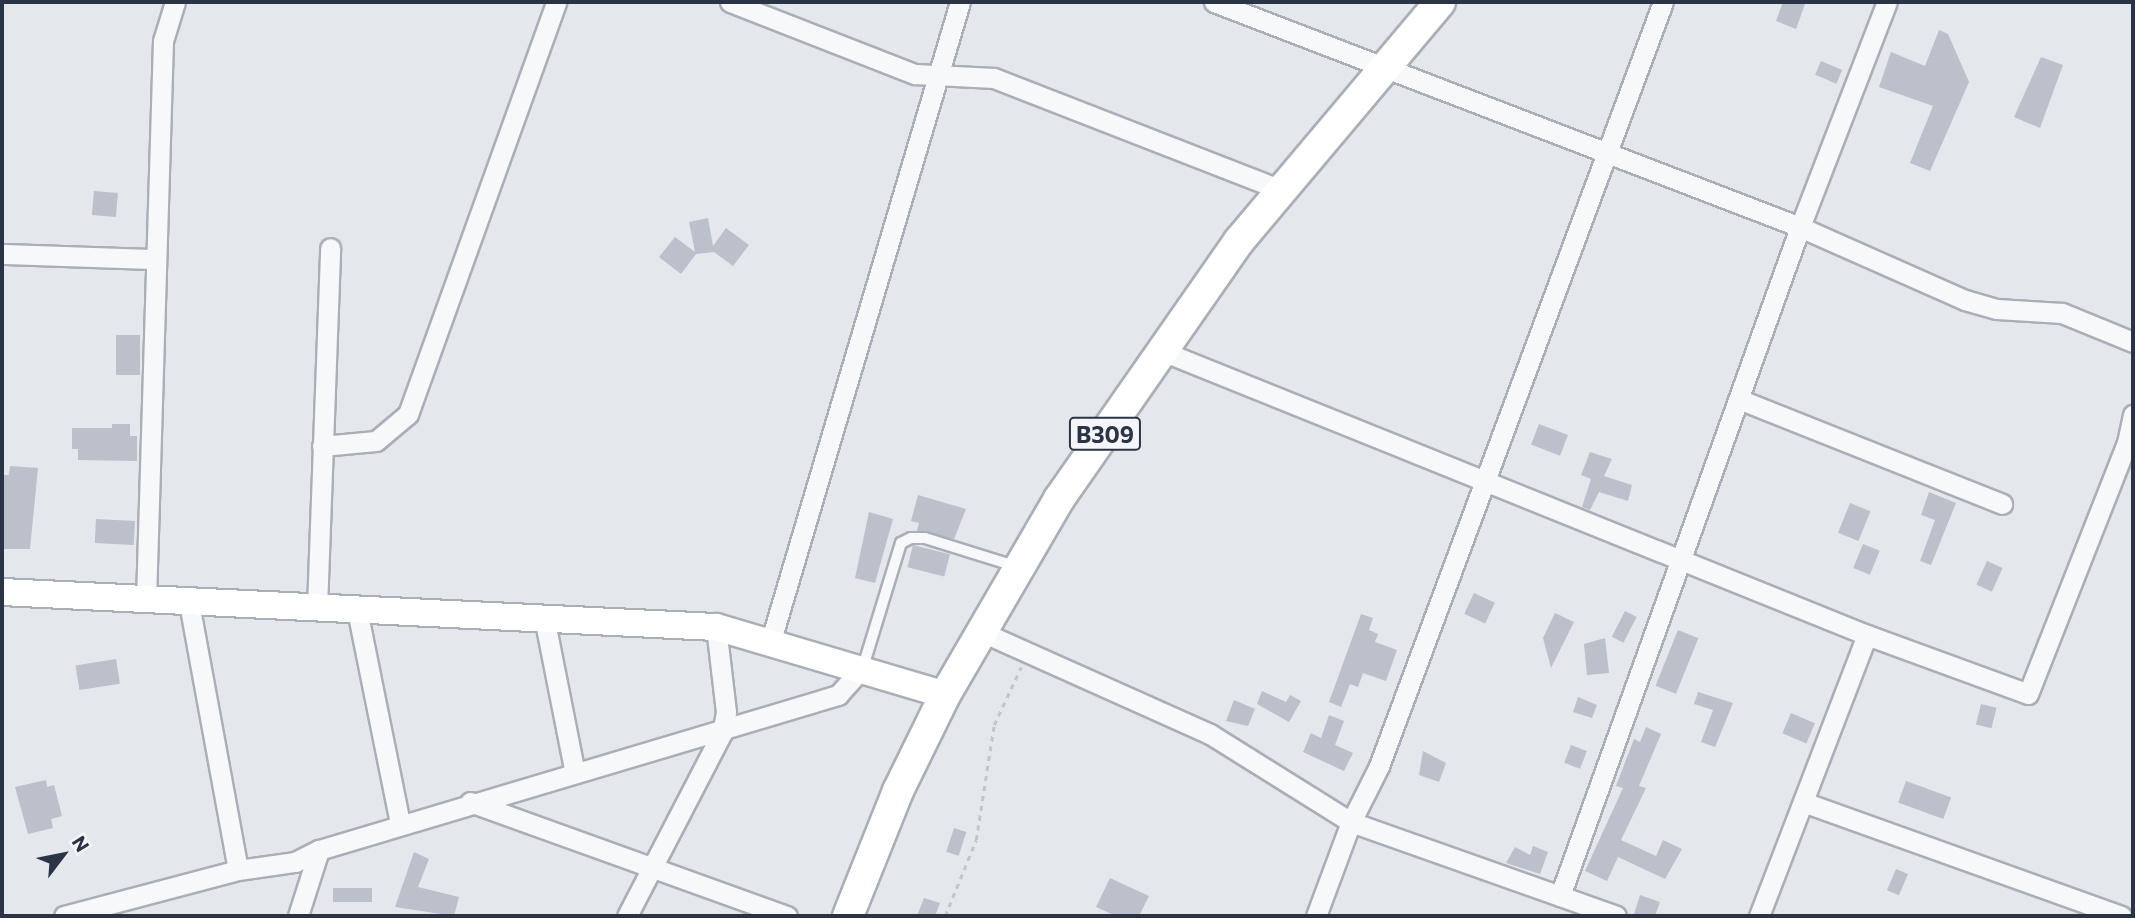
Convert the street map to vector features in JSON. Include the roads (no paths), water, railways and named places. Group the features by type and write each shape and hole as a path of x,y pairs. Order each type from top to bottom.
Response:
{"main road":[{"name":"B309","path":"848,916 898,791 945,695 1059,499 1239,241 1440,2"},
{"path":"2,592 716,627 863,667 945,695"}],"street":[{"path":"146,600 163,41 175,2"},
{"path":"322,446 376,441 408,414 556,2"},
{"path":"730,2 915,74 940,72 993,78 1282,190"},
{"path":"771,640 960,2"},
{"path":"1214,2 1800,227 1965,300 1997,309 2062,313 2133,342"},
{"path":"1316,916 1351,822 1379,766 1605,151 1663,2"},
{"path":"1560,895 1741,400 1800,227 1887,2"},
{"path":"317,608 330,248"},
{"path":"2,254 156,259"},
{"path":"1162,351 1867,635 2028,694 2127,443 2133,415"},
{"path":"1741,400 2002,503"},
{"path":"189,603 238,870"},
{"path":"357,610 400,824"},
{"path":"544,618 575,773"},
{"path":"627,916 722,733 726,712 716,627"},
{"path":"982,632 1210,734 1351,822 1616,916"},
{"path":"1759,916 1867,635"},
{"path":"64,916 238,870 295,862 319,850 470,802 722,733 838,695 863,667"},
{"path":"470,802 652,864 787,916"},
{"path":"1803,802 2121,916"},
{"path":"298,916 319,850"}],"lane":[{"path":"863,667 901,543 911,538 925,538 1019,568"}]}
